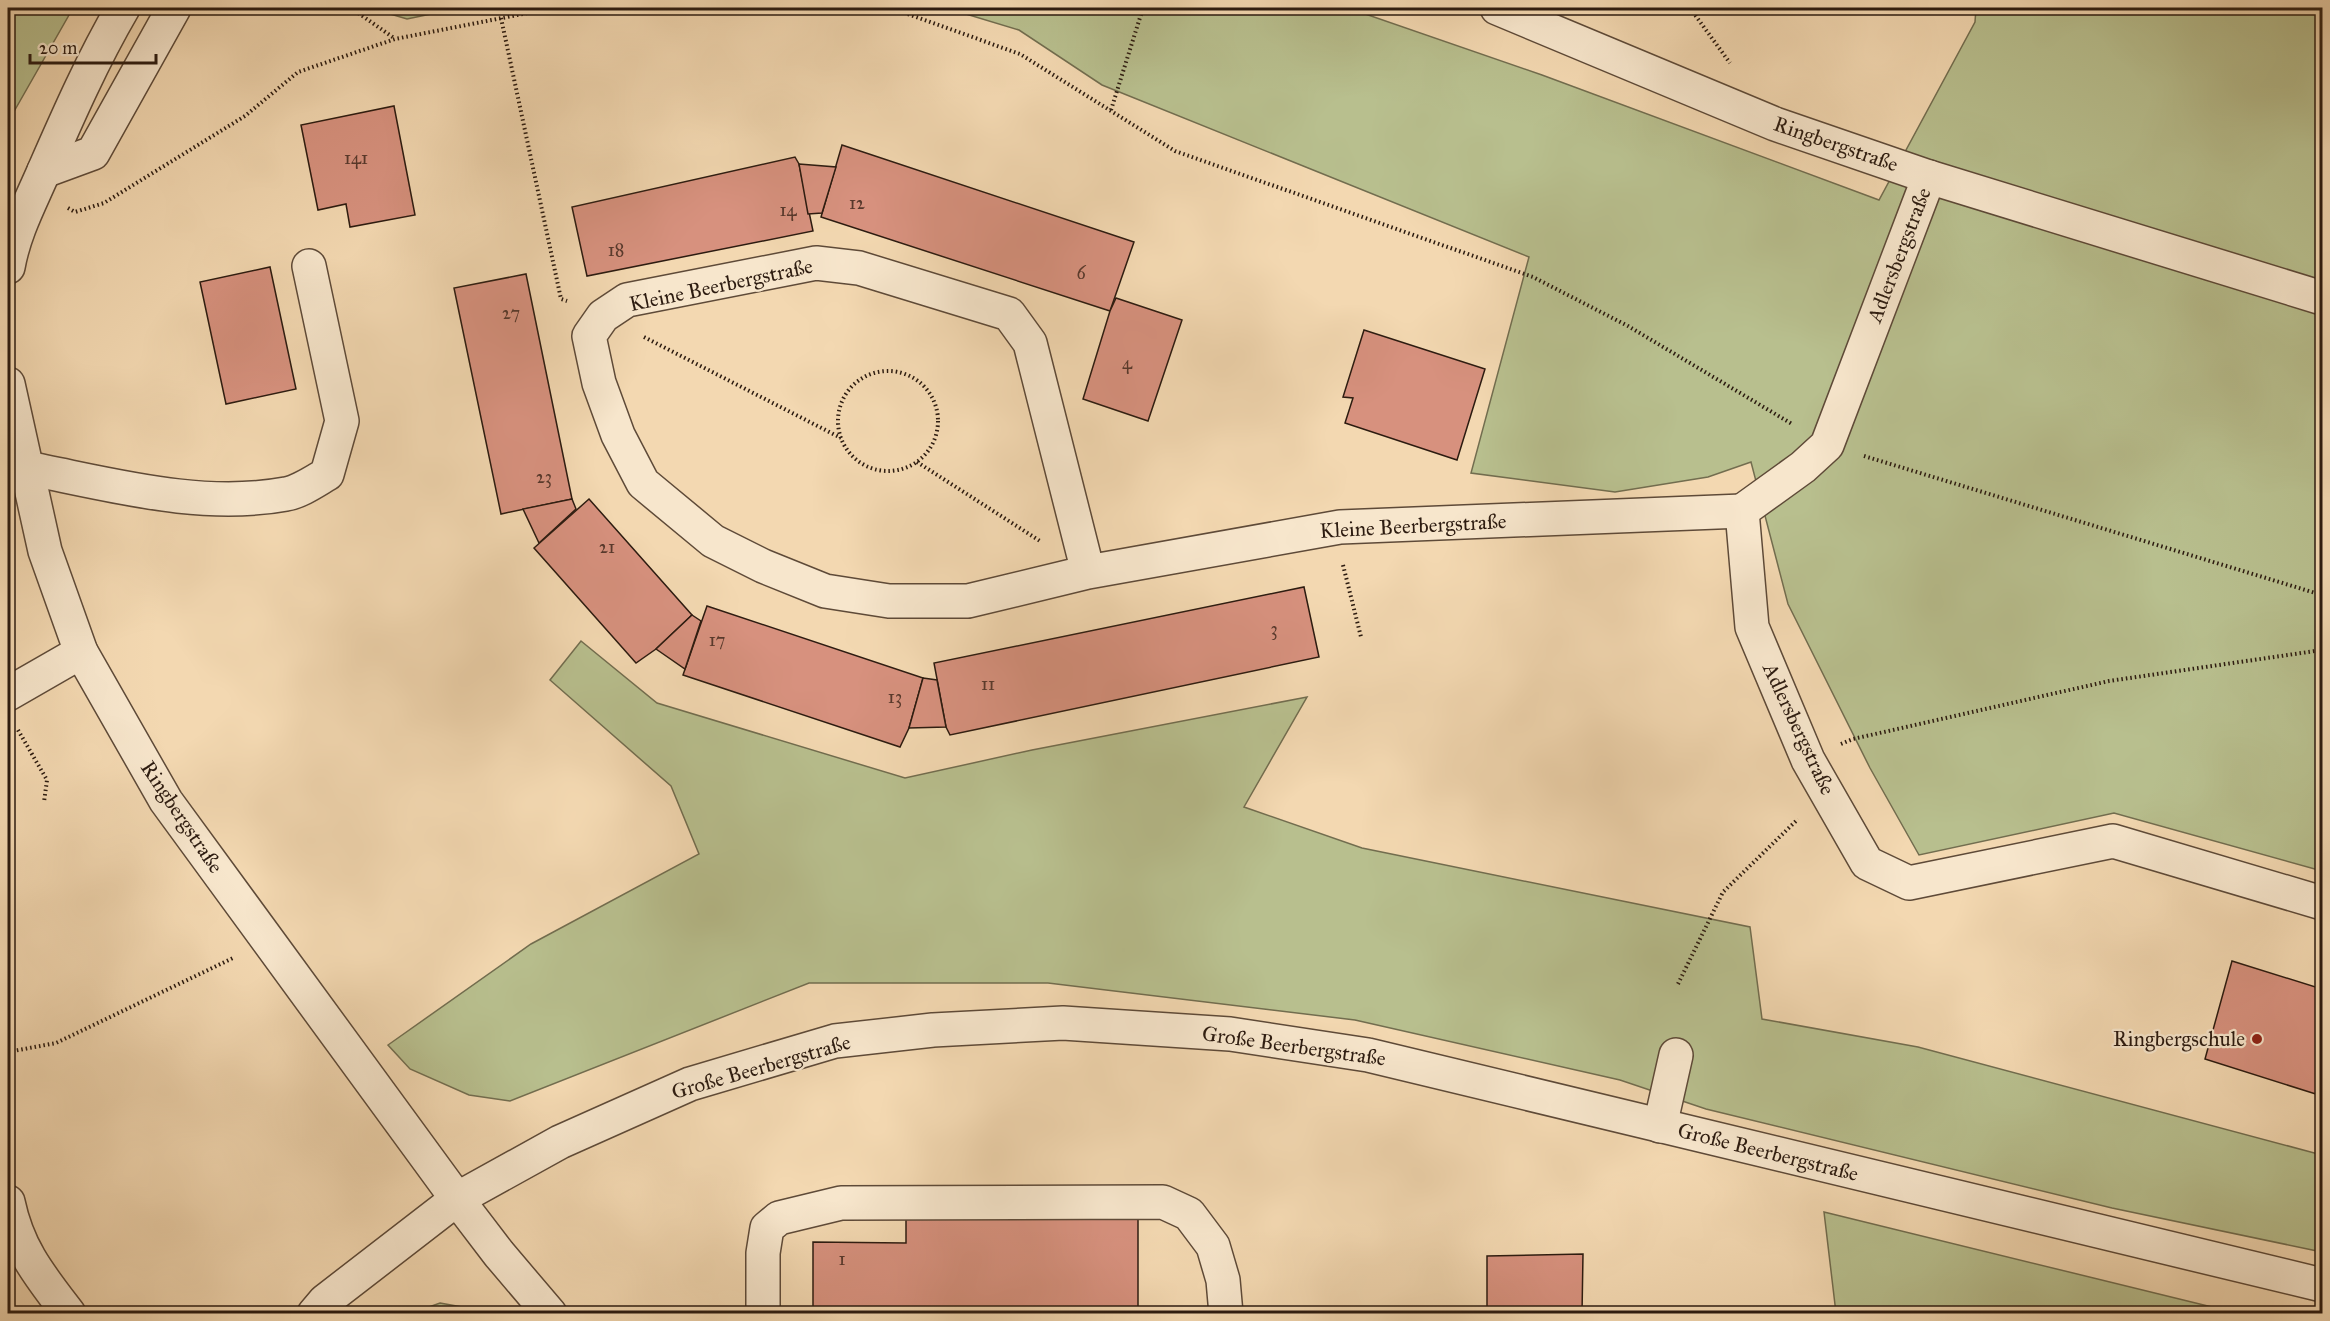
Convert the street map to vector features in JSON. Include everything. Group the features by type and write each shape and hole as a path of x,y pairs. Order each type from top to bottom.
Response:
{"street":[{"path":"8,267 12,242 68,113 96,54 123,8"},
{"path":"40,181 93,153 174,8"},
{"name":"Ringbergstraße","path":"1497,8 1775,124 1929,177 2322,298"},
{"name":"Adlersbergstraße","path":"1929,177 1827,445 1803,467 1742,511 1752,627 1808,760 1867,863 1909,883 2113,841 2322,903"},
{"name":"Kleine Beerbergstraße","path":"1088,572 1030,343 1009,314 859,268 816,263 627,300 603,316 589,336 599,383 614,425 643,483 713,541 763,566 825,591 889,601 968,602 1088,572 1340,527 1742,511"},
{"path":"26,468 155,493 227,500 288,494 327,474 342,421 309,266"},
{"name":"Ringbergstraße","path":"8,384 45,550 81,652 166,801 457,1199 499,1254 550,1314"},
{"path":"10,708 81,652"},
{"name":"Große Beerbergstraße","path":"314,1314 326,1301 457,1199 560,1142 690,1084 835,1041 933,1030 1064,1023 1230,1034 1368,1055 2322,1285"},
{"path":"1660,1126 1676,1054"},
{"path":"8,1202 22,1249 69,1314"},
{"path":"763,1314 763,1253 767,1228 779,1218 841,1203 1139,1202 1163,1202 1189,1214 1213,1246 1223,1280 1226,1314"}],"path":[{"path":"351,8 395,39"},
{"path":"40,181 75,212 104,203 245,116 298,72 395,39 553,8"},
{"path":"891,8 1020,54 1175,151 1533,277 1628,326 1827,445 2322,595"},
{"path":"1110,110 1143,8"},
{"path":"894,370 910,375 933,397 938,413 938,429 933,444 917,461 894,471 878,470 862,464 849,452 841,438 838,421 841,404 849,389 861,378 877,372 894,370"},
{"path":"917,461 1088,572"},
{"path":"1340,527 1339,548 1361,637"},
{"path":"1808,760 1853,739 2109,681 2322,650"},
{"path":"10,708 47,780 44,802"},
{"path":"1678,984 1723,892 1768,848"},
{"path":"8,1052 56,1043 269,941"}],"green space":[{"path":"8,8 73,8 8,122"},
{"path":"370,8 460,8 407,19"},
{"path":"946,8 1348,8 1542,75 1879,200 1975,22 1976,8 2322,8 2322,871 2114,813 1919,855 1870,768 1788,604 1751,462 1708,477 1615,492 1471,473 1529,257 1102,85 1019,30"},
{"path":"581,641 657,703 905,778 1032,750 1307,697 1244,807 1362,848 1750,927 1762,1019 1918,1047 2322,1155 2322,1252 2112,1208 1706,1109 1620,1080 1355,1020 1048,983 809,983 510,1101 469,1095 410,1069 388,1045 531,944 699,854 671,786 550,680"},
{"path":"1824,1212 2216,1308 2237,1313 1836,1313"},
{"path":"440,1303 473,1309 479,1313 412,1313"}],"building":[{"path":"394,106 415,215 350,227 346,204 318,210 301,125"},
{"path":"842,145 1134,242 1110,311 821,217"},
{"path":"795,157 799,164 813,231 587,276 572,207"},
{"path":"799,164 836,167 822,213 808,214"},
{"path":"270,267 296,389 226,404 200,282"},
{"path":"526,274 572,499 501,514 454,288"},
{"path":"1116,298 1182,320 1148,421 1083,399"},
{"path":"1364,330 1485,369 1457,460 1345,423 1353,398 1343,397"},
{"path":"572,499 576,509 539,543 523,509"},
{"path":"589,499 692,615 656,649 636,663 534,548"},
{"path":"1304,587 1319,657 950,735 946,727 934,663"},
{"path":"707,606 923,678 909,728 900,747 683,675"},
{"path":"692,615 701,621 685,669 656,649"},
{"path":"923,678 937,680 946,727 909,728"},
{"path":"2232,961 2322,989 2322,1096 2205,1059"},
{"path":"906,1217 1138,1217 1138,1314 813,1314 813,1242 906,1243"},
{"path":"1583,1254 1582,1314 1487,1314 1487,1256"}],"place":[{"name":"Ringbergschule","path":"2257,1039"}]}
